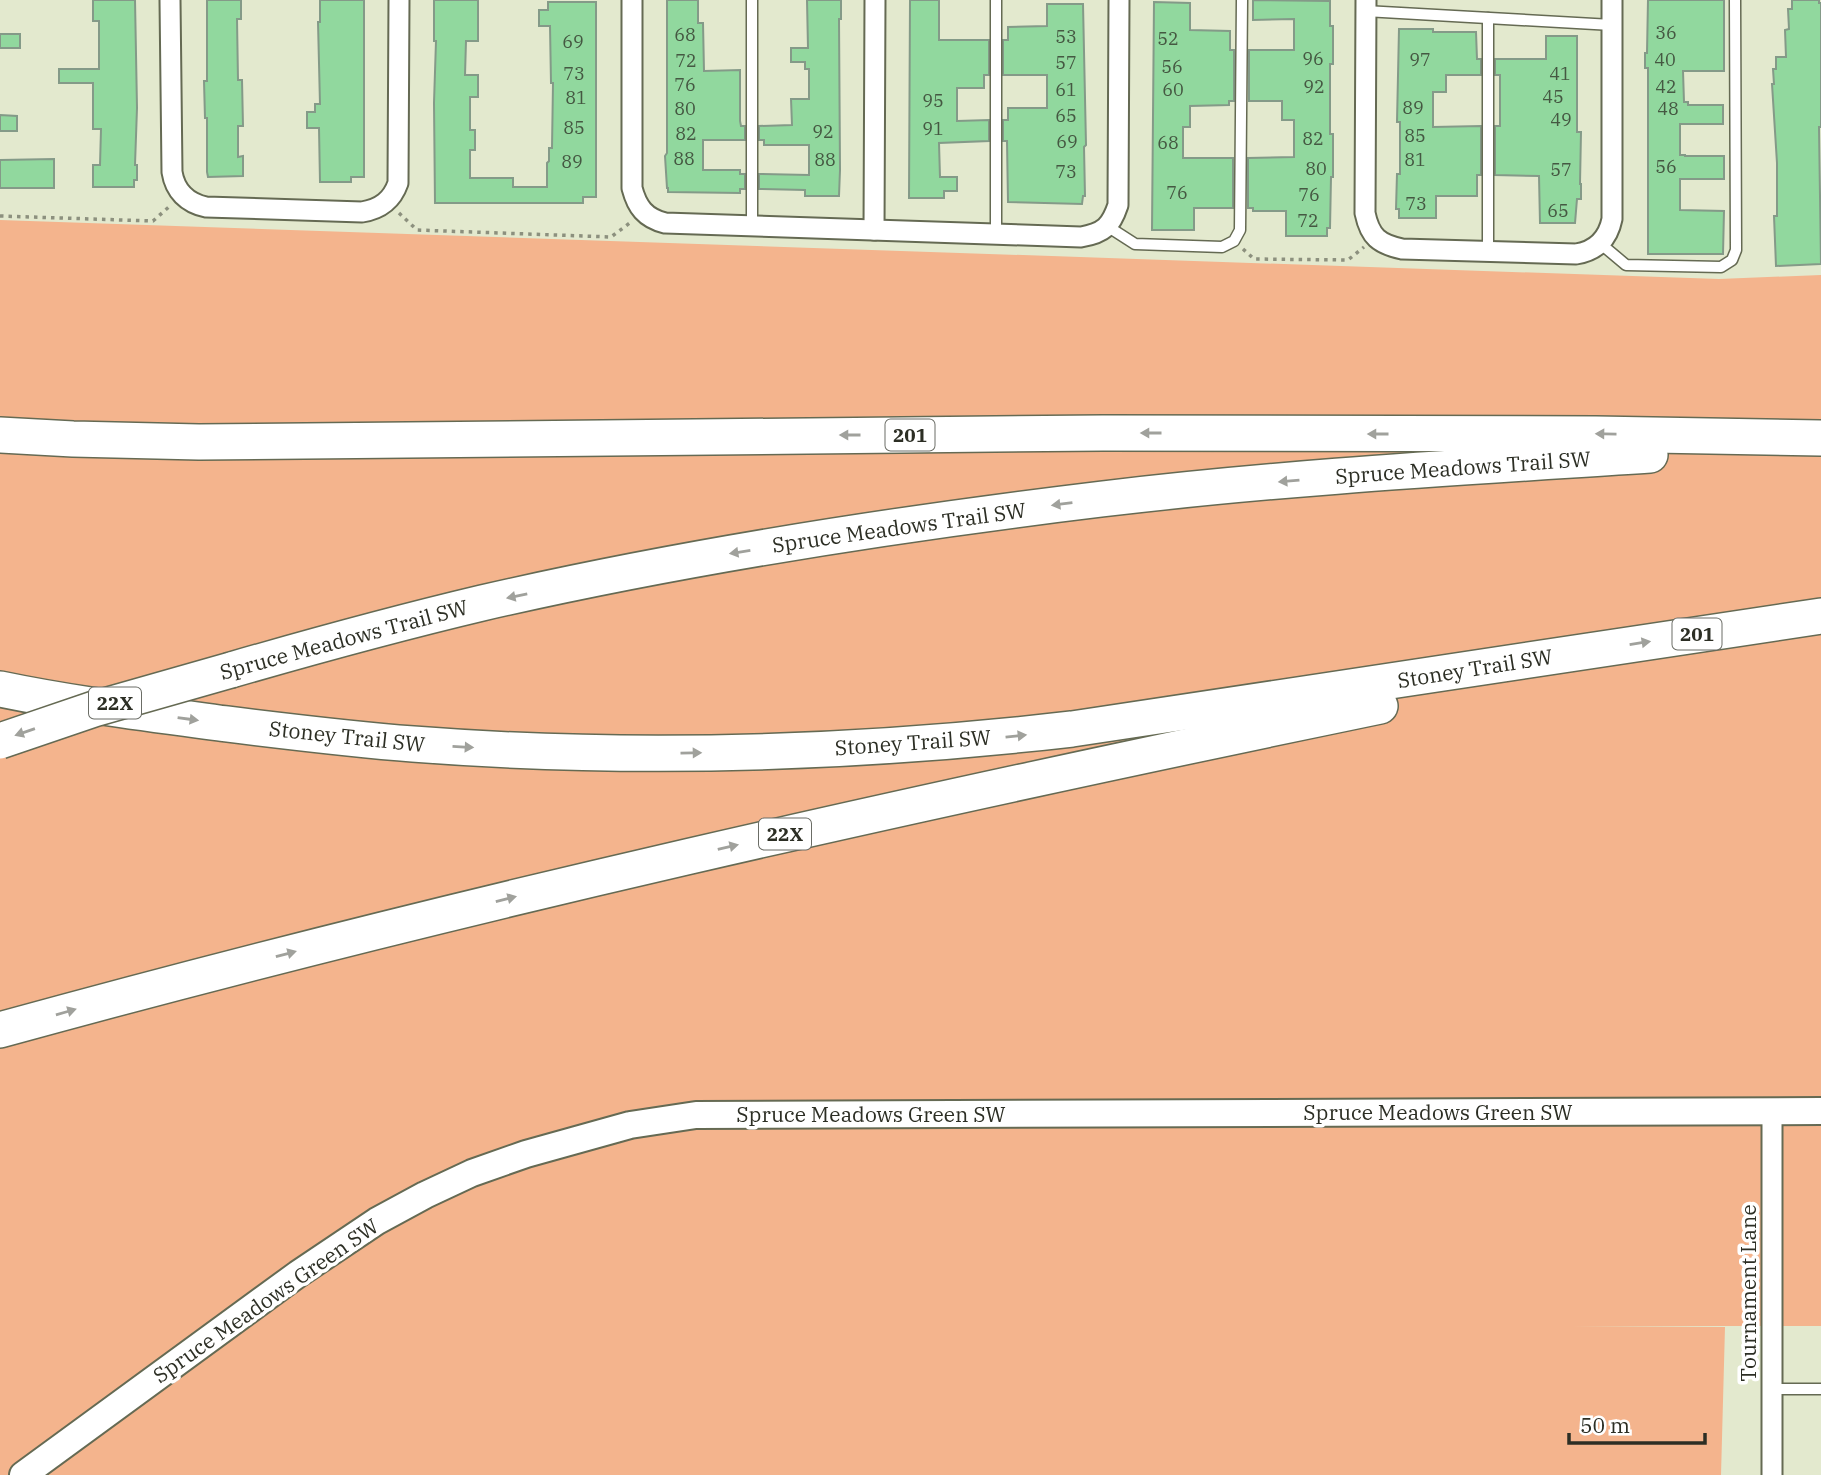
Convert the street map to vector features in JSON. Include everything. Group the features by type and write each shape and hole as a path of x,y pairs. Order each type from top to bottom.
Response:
{"highway":[{"name":"201","path":"0,435 198,442 1090,433 1596,434 1821,438"},
{"name":"Spruce Meadows Trail SW","path":"0,741 94,709 342,638 458,609 617,575 771,547 1104,499 1316,479 1821,444"},
{"name":"Stoney Trail SW","path":"0,689 211,722 415,744 648,753 757,752 991,738 1072,729 1821,616"},
{"name":"22X","path":"0,1030 550,888 1031,778 1381,706 1480,682 1573,654"}],"street":[{"path":"170,0 172,172 175,186 182,195 193,203 206,207 362,212 377,209 388,201 396,190 399,178 399,0"},
{"path":"632,0 632,188 643,212 656,220 665,223 1082,237 1101,232 1113,220 1118,205 1119,0"},
{"path":"874,230 875,0"},
{"path":"1366,6 1365,213 1367,226 1376,238 1387,245 1402,249 1576,254 1592,250 1601,244 1608,234 1612,219 1612,0"},
{"name":"Tournament Lane","path":"1772,1111 1772,1475"},
{"name":"Spruce Meadows Green SW","path":"23,1475 298,1273 377,1221 472,1172 526,1153 630,1125 696,1115 1821,1111"}],"lane":[{"path":"752,0 752,226"},
{"path":"996,0 996,234"},
{"path":"1107,226 1135,244 1222,247 1234,240 1240,230 1242,0"},
{"path":"1601,244 1626,265 1721,267 1732,260 1736,250 1735,0"},
{"path":"1366,6 1488,18 1612,25"},
{"path":"1488,18 1488,251"},
{"path":"1772,1389 1821,1389"}],"path":[{"path":"0,216 153,221 182,195"},
{"path":"388,201 417,230 611,237 643,212"},
{"path":"1234,240 1254,259 1348,260 1376,238"}],"shaded area":[{"path":"0,220 1719,279 1821,275 1821,1326 1573,1326 1725,1327 1721,1475 0,1475"}],"building":[{"path":"93,0 135,0 137,180 134,180 134,187 93,187 93,165 100,165 101,129 93,129 93,83 59,83 59,69 99,69 99,21 93,21"},
{"path":"207,0 241,0 241,19 237,19 238,80 242,80 243,126 238,126 238,157 243,156 243,176 208,177 204,81 207,81"},
{"path":"320,0 364,0 364,177 351,177 351,182 320,182 319,128 307,128 307,112 315,112 315,104 320,104"},
{"path":"434,0 478,0 478,41 466,41 465,75 478,75 478,97 470,97 470,130 475,130 475,150 470,150 470,178 513,178 513,187 547,187 547,163 549,148 552,148 553,83 550,26 539,26 539,10 548,10 548,2 596,2 596,197 583,197 583,203 435,203"},
{"path":"667,0 698,0 698,23 703,23 704,71 740,70 740,121 741,126 745,126 745,140 703,140 703,170 740,170 740,174 745,174 745,189 740,189 740,193 668,192 665,156"},
{"path":"807,0 841,0 839,196 805,196 805,190 759,189 759,174 809,175 809,145 764,145 764,140 759,140 759,126 792,125 791,99 809,99 809,69 805,69 805,62 791,62 791,48 808,48"},
{"path":"910,0 939,0 939,40 989,40 989,75 984,75 984,88 957,88 957,121 989,120 989,141 939,143 940,177 957,177 957,191 944,191 944,198 909,198"},
{"path":"1253,0 1330,1 1330,26 1333,26 1330,134 1333,134 1333,177 1330,228 1327,228 1327,236 1286,236 1286,211 1253,211 1253,208 1248,208 1248,158 1294,157 1294,120 1282,120 1282,101 1249,101 1249,50 1294,50 1294,19 1253,20"},
{"path":"1648,0 1724,0 1724,71 1683,71 1684,102 1688,102 1688,105 1723,105 1723,124 1680,124 1680,155 1724,156 1724,179 1680,179 1680,210 1724,211 1723,254 1648,254 1648,68 1645,68 1645,53"},
{"path":"1792,0 1819,0 1821,3 1821,264 1776,266 1774,216 1777,216 1777,163 1772,84 1776,57 1786,57 1785,30 1789,29 1788,9 1792,9"},
{"path":"1154,2 1190,3 1190,30 1230,31 1230,50 1234,50 1234,101 1229,101 1229,105 1190,106 1190,127 1183,127 1183,158 1233,158 1233,208 1194,208 1194,230 1152,230"},
{"path":"1047,4 1083,4 1086,145 1085,196 1082,204 1008,202 1007,141 1003,141 1003,120 1008,120 1008,108 1047,108 1047,75 1003,75 1003,40 1008,40 1008,27 1047,26"},
{"path":"1399,29 1476,32 1477,59 1481,59 1481,75 1446,75 1446,92 1433,92 1433,127 1481,126 1481,175 1477,175 1477,196 1436,196 1436,218 1399,218 1399,209 1396,209 1397,174 1400,174 1400,122 1397,122"},
{"path":"0,34 20,34 20,48 0,48"},
{"path":"1546,36 1577,36 1577,132 1581,132 1581,199 1577,199 1575,223 1540,223 1539,176 1495,175 1495,126 1500,126 1500,75 1495,75 1495,59 1546,59"},
{"path":"0,115 17,116 17,131 0,131"},
{"path":"54,159 54,188 0,188 0,160"}]}
